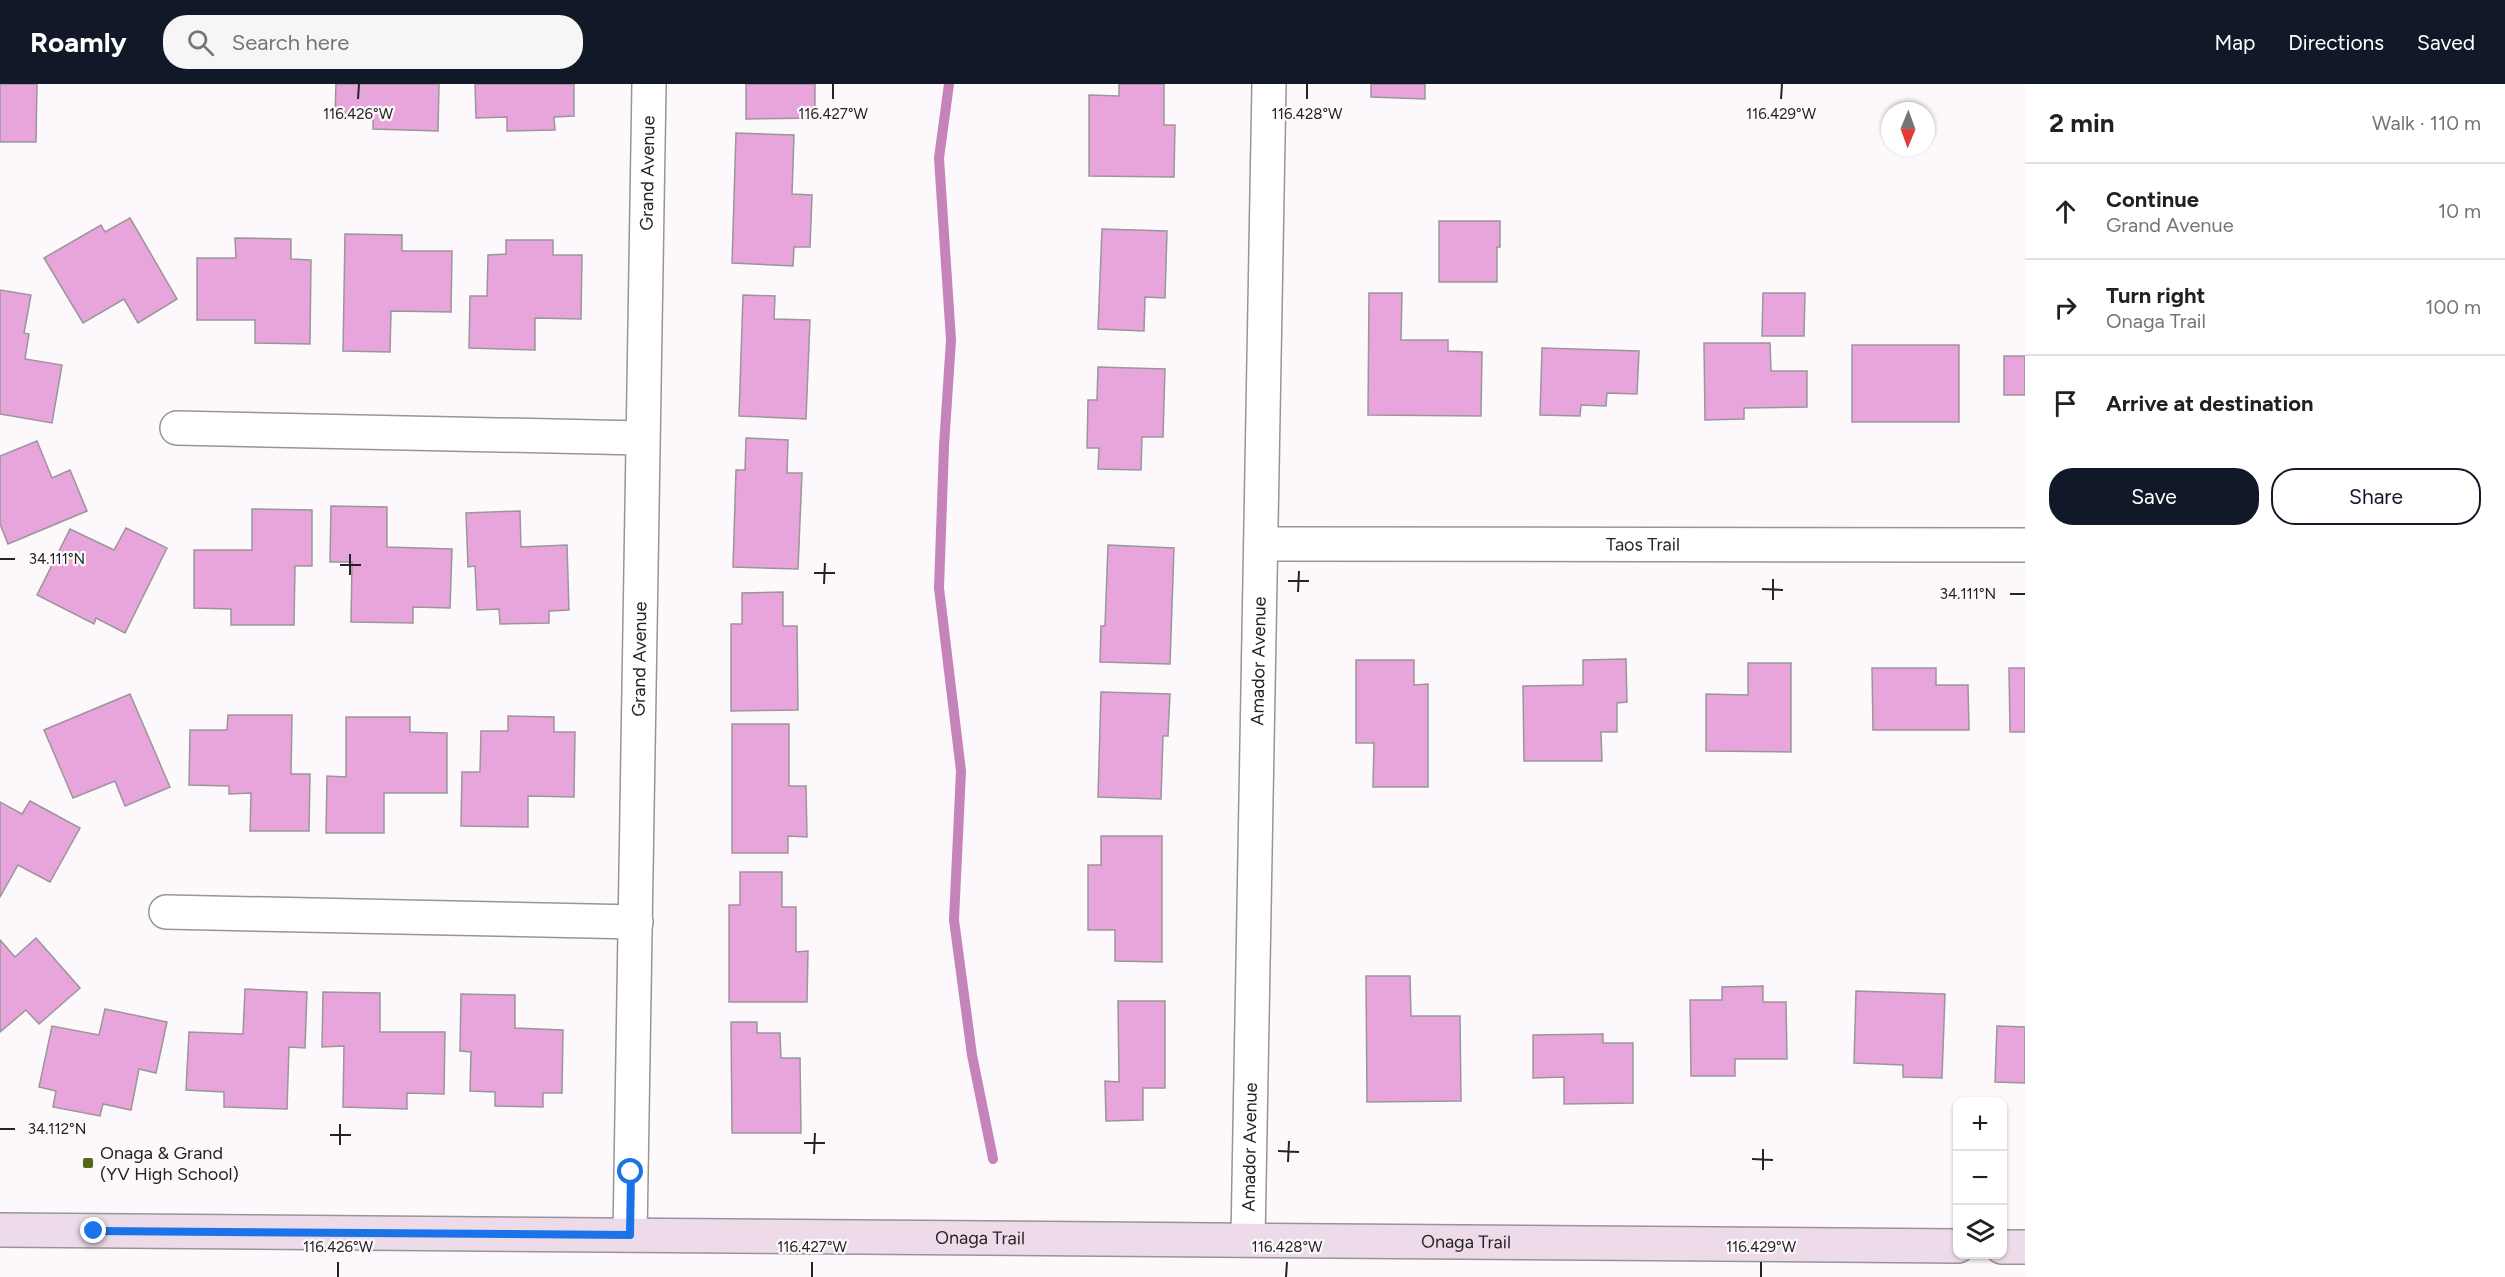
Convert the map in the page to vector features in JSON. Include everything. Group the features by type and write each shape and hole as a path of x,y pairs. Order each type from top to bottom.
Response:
{"street":[{"name":"Grand Avenue","path":"630,1235 649,84"},
{"name":"Amador Avenue","path":"1248,1239 1269,84"},
{"path":"177,428 642,438"},
{"name":"Taos Trail","path":"1261,544 2025,545"},
{"path":"166,912 636,922"},
{"name":"Onaga Trail","path":"0,1230 630,1235 833,1239 1248,1239 1953,1246"},
{"path":"2007,1247 2025,1247"}],"building":[{"path":"0,84 37,84 36,142 0,142"},
{"path":"336,84 439,84 438,131 373,129 373,114 335,113"},
{"path":"475,84 574,84 574,116 554,117 555,130 507,131 507,117 476,118"},
{"path":"746,84 815,84 815,118 746,119"},
{"path":"1119,84 1164,84 1164,125 1175,125 1174,177 1089,176 1089,95 1119,96"},
{"path":"1371,84 1425,84 1425,99 1371,97"},
{"path":"736,133 794,135 792,194 812,195 810,247 794,247 793,266 732,263"},
{"path":"130,218 177,299 138,323 124,299 83,323 44,258 101,225 105,232"},
{"path":"1439,221 1500,221 1497,282 1439,282"},
{"path":"1102,229 1167,231 1165,298 1145,297 1144,331 1098,329"},
{"path":"345,234 402,235 402,251 452,251 451,312 391,311 390,352 343,351"},
{"path":"235,238 291,239 291,259 311,260 310,344 255,343 255,320 197,320 197,258 236,258"},
{"path":"506,240 553,240 553,255 582,255 581,319 535,318 535,350 469,348 470,296 487,296 488,255 506,254"},
{"path":"0,290 31,295 24,333 29,334 25,359 62,365 52,423 0,414"},
{"path":"1369,293 1402,293 1401,340 1448,340 1448,351 1482,352 1481,416 1368,415"},
{"path":"1763,293 1805,293 1804,336 1762,336"},
{"path":"743,295 775,296 774,319 810,320 806,419 739,416"},
{"path":"1704,343 1770,343 1771,371 1807,371 1807,407 1744,408 1744,419 1705,420"},
{"path":"1852,345 1959,345 1959,422 1852,422"},
{"path":"1542,348 1639,351 1637,394 1607,393 1606,406 1581,405 1580,416 1540,415"},
{"path":"2004,356 2025,356 2025,395 2004,395"},
{"path":"1098,367 1165,369 1163,437 1142,437 1141,470 1098,469 1099,448 1087,448 1088,400 1097,400"},
{"path":"746,438 788,440 787,473 802,473 798,569 733,567 736,470 745,470"},
{"path":"37,441 52,478 70,470 87,511 8,544 0,524 0,456"},
{"path":"331,506 387,507 387,547 452,549 450,608 413,607 413,623 351,622 352,562 330,562"},
{"path":"252,509 312,510 312,566 295,566 294,625 231,625 231,609 194,608 194,550 252,550"},
{"path":"520,511 521,547 567,545 569,610 549,611 549,623 500,624 499,609 477,610 475,566 468,567 466,513"},
{"path":"126,528 167,548 125,633 96,618 94,624 37,595 70,529 114,550"},
{"path":"1108,545 1174,548 1170,664 1100,662 1101,626 1105,626"},
{"path":"783,592 783,626 797,626 798,710 731,711 731,624 742,624 742,593"},
{"path":"1626,659 1627,702 1617,703 1617,732 1601,732 1602,761 1524,761 1523,686 1583,685 1583,660"},
{"path":"1356,660 1414,660 1414,685 1428,684 1428,787 1373,787 1374,743 1356,743"},
{"path":"1748,663 1791,663 1791,752 1706,751 1706,694 1748,695"},
{"path":"1872,668 1936,668 1936,685 1968,685 1969,730 1873,730"},
{"path":"2009,668 2025,668 2025,732 2010,732"},
{"path":"1101,692 1170,694 1168,736 1163,736 1161,799 1098,797"},
{"path":"130,694 170,787 125,806 115,781 73,798 44,730"},
{"path":"228,715 292,715 291,774 310,774 309,831 250,831 251,793 229,794 229,786 189,785 190,730 227,730"},
{"path":"508,716 554,717 554,732 575,732 574,797 528,796 528,827 461,826 462,772 480,772 481,731 508,731"},
{"path":"346,717 410,717 410,732 447,733 447,793 384,793 384,833 326,833 327,776 346,777"},
{"path":"732,724 789,724 789,786 806,786 807,837 788,836 788,853 732,853"},
{"path":"30,801 80,828 50,882 18,865 0,897 0,802 22,814"},
{"path":"1101,836 1162,836 1162,962 1115,961 1115,930 1088,930 1088,865 1101,865"},
{"path":"740,872 782,872 782,907 796,907 796,952 808,951 807,1002 729,1002 729,905 740,905"},
{"path":"36,938 80,988 39,1024 26,1010 0,1032 0,940 15,957"},
{"path":"1366,976 1410,976 1411,1016 1460,1016 1461,1101 1367,1102"},
{"path":"1763,986 1763,1002 1786,1002 1787,1059 1735,1059 1735,1076 1691,1076 1690,1000 1722,1000 1722,987"},
{"path":"245,989 307,992 305,1048 289,1047 287,1109 224,1107 224,1092 186,1090 189,1032 243,1034"},
{"path":"1856,991 1945,994 1942,1078 1903,1077 1903,1065 1854,1063"},
{"path":"323,992 380,993 380,1032 445,1032 444,1094 407,1093 407,1109 343,1107 344,1046 322,1047"},
{"path":"461,994 515,995 515,1028 563,1030 562,1093 543,1093 543,1107 495,1106 495,1092 470,1091 471,1052 460,1051"},
{"path":"1118,1001 1165,1001 1165,1088 1143,1088 1143,1120 1106,1121 1105,1081 1119,1082"},
{"path":"105,1009 167,1022 156,1073 139,1069 131,1110 103,1104 100,1116 53,1107 56,1091 39,1087 52,1026 99,1035"},
{"path":"731,1022 757,1022 757,1033 780,1033 781,1058 800,1058 801,1133 732,1133"},
{"path":"1997,1026 2025,1027 2025,1083 1995,1082"},
{"path":"1603,1034 1603,1043 1633,1043 1633,1103 1564,1104 1564,1077 1533,1078 1533,1035"}],"waterway":[{"path":"949,84 939,158 951,340 944,446 939,588 961,771 954,920 972,1055 993,1159"}],"place":[{"name":"Onaga & Grand (YV High School)","path":"88,1163"}],"route":[{"path":"94,1231 630,1235 631,1172"}]}
